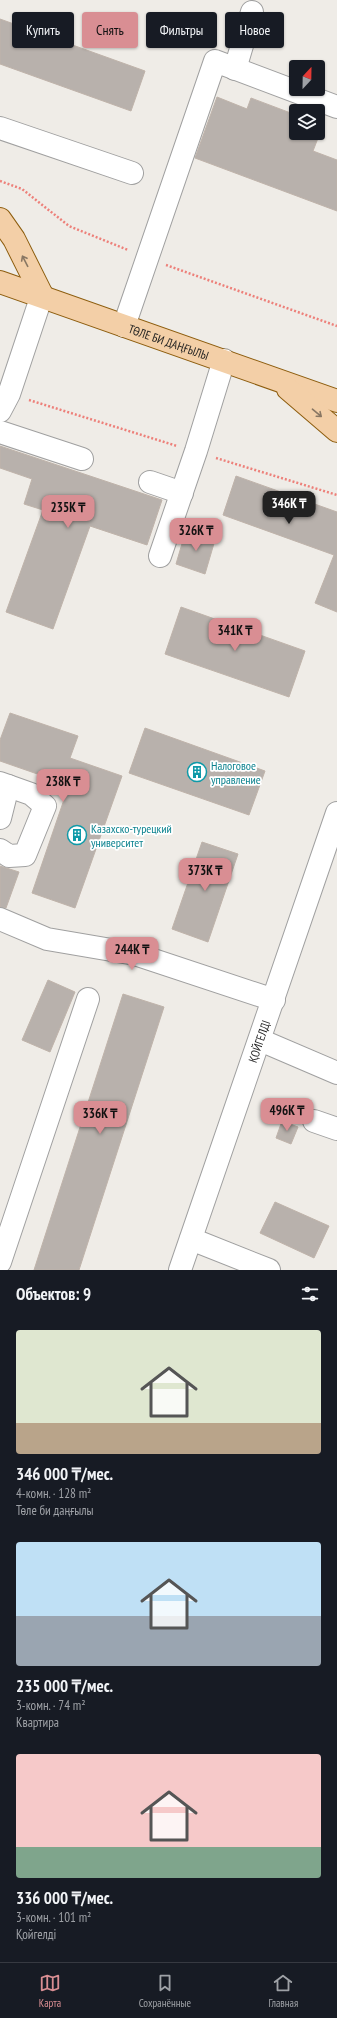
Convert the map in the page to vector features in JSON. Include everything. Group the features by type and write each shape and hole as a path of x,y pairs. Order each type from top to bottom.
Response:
{"main road":[{"path":"0,219 14,239 42,295"},
{"name":"ТӨЛЕ БИ ДАҢҒЫЛЫ","path":"0,282 42,295 124,326 337,401"},
{"path":"276,379 337,387"},
{"path":"276,379 337,431"}],"street":[{"path":"235,68 241,48"},
{"path":"124,326 215,61 337,107"},
{"path":"0,128 132,173"},
{"path":"4,402 42,295"},
{"path":"160,556 196,451 224,360"},
{"path":"0,432 82,459"},
{"path":"150,482 182,493"},
{"path":"0,818 4,785 31,794 45,806 25,855 9,856 0,850"},
{"name":"ҚОЙГЕЛДІ","path":"180,1270 274,1000 329,858 337,813"},
{"path":"0,919 47,938 136,954 274,1000"},
{"path":"2,1249 88,999"},
{"path":"260,1040 337,1073"},
{"path":"314,1121 337,1129"},
{"path":"190,1239 269,1270"}],"path":[{"path":"4,402 196,451 337,495"}],"building":[{"path":"0,19 12,23 12,48 74,48 74,46 145,71 131,111 0,64"},
{"path":"217,97 247,109 251,98 289,112 289,140 317,140 313,151 337,160 337,211 195,158"},
{"path":"0,446 162,500 147,545 90,526 53,629 6,612 43,510 24,504 32,479 0,468"},
{"path":"236,476 337,512 337,612 315,603 334,555 223,515"},
{"path":"186,530 215,540 205,574 176,564"},
{"path":"181,607 305,651 289,697 165,654"},
{"name":"Казахско-турецкий университет","path":"10,713 78,736 70,758 122,776 75,908 32,893 69,785 0,761 0,740"},
{"name":"Налоговое управление","path":"145,728 265,771 249,815 129,773"},
{"path":"202,842 238,854 208,942 172,929"},
{"path":"0,866 19,872 6,908 0,907"},
{"path":"48,980 75,992 50,1052 22,1040"},
{"path":"123,994 164,1007 79,1270 34,1270"},
{"path":"282,1121 298,1127 291,1144 276,1138"},
{"path":"275,1202 329,1226 314,1258 260,1233"}],"place":[{"name":"Налоговое управление","path":"197,772"},
{"name":"Казахско-турецкий университет","path":"77,835"}]}
